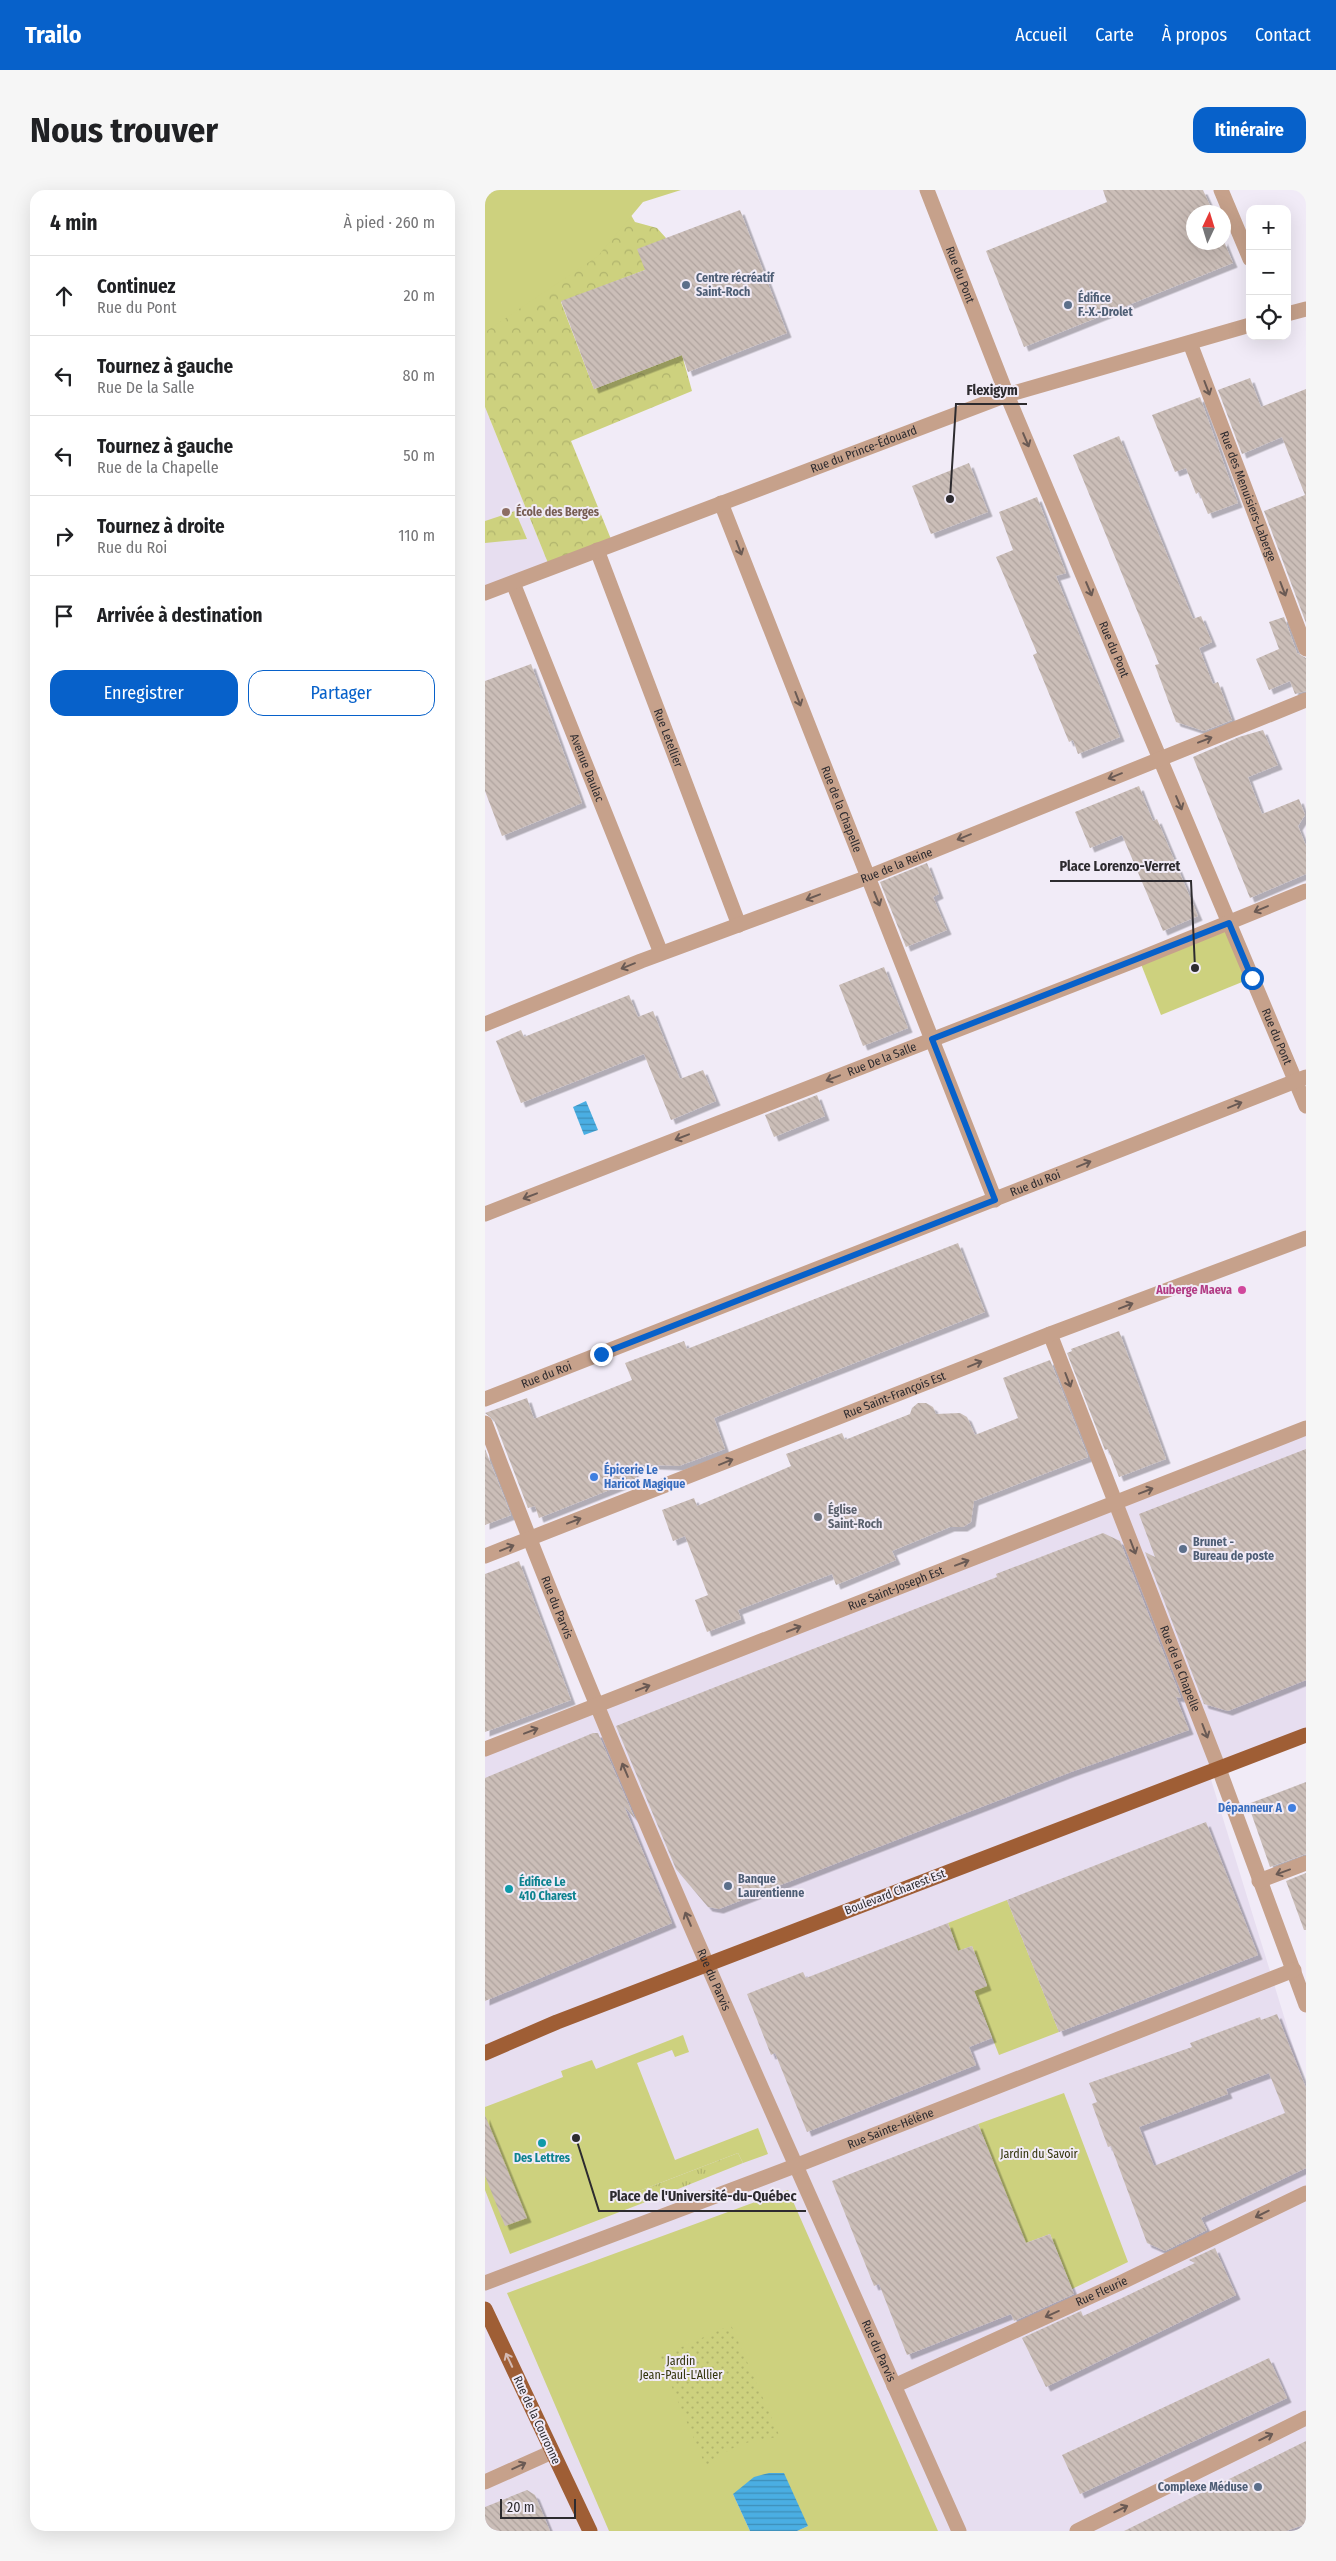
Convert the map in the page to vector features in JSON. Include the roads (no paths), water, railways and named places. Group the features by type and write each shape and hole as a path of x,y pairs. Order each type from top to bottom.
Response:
{"main road":[{"name":"Boulevard Charest Est","path":"485,2053 557,2022 1306,1735"},
{"name":"Rue de la Couronne","path":"485,2309 590,2531"}],"street":[{"name":"Rue du Pont","path":"927,190 1007,395 1229,923 1301,1079 1306,1106"},
{"path":"1221,190 1246,250"},
{"path":"1291,313 1306,309"},
{"name":"Rue du Prince-Édouard","path":"485,593 1007,395 1246,326"},
{"name":"Rue des Menuisiers-Laberge","path":"1190,343 1306,649"},
{"name":"Rue de la Chapelle","path":"721,503 995,1200"},
{"name":"Rue Letellier","path":"597,550 739,925"},
{"name":"Avenue Daulac","path":"513,583 661,953"},
{"name":"Rue de la Reine","path":"485,1024 661,953 868,877 1306,700"},
{"name":"Rue De la Salle","path":"485,1214 1229,923 1306,891"},
{"name":"Rue du Roi","path":"485,1399 1301,1079"},
{"name":"Rue Saint-François Est","path":"485,1556 1050,1334 1306,1238"},
{"name":"Rue de la Chapelle","path":"1050,1334 1219,1769 1306,2005"},
{"name":"Rue du Parvis","path":"485,1423 529,1539 707,1964 795,2166 959,2531"},
{"name":"Rue Saint-Joseph Est","path":"485,1749 1306,1428"},
{"path":"1259,1881 1306,1863"},
{"name":"Rue Sainte-Hélène","path":"485,2283 795,2166 1294,1970"},
{"name":"Rue Fleurie","path":"894,2386 1118,2284 1306,2193"},
{"path":"1077,2531 1306,2418"},
{"path":"485,2482 552,2452"}],"water":[{"path":"586,1101 598,1130 584,1135 573,1107"},
{"path":"769,2473 784,2473 808,2526 797,2531 750,2531 733,2494 754,2477"}],"place":[{"name":"Centre récréatif Saint-Roch","path":"686,285"},
{"name":"Édifice F.-X.-Drolet","path":"1068,305"},
{"name":"Flexigym","path":"950,499"},
{"name":"École des Berges","path":"506,512"},
{"name":"Place Lorenzo-Verret","path":"1195,968"},
{"name":"Auberge Maeva","path":"1242,1290"},
{"name":"Épicerie Le Haricot Magique","path":"594,1477"},
{"name":"Église Saint-Roch","path":"818,1517"},
{"name":"Brunet - Bureau de poste","path":"1183,1549"},
{"name":"Dépanneur A","path":"1292,1808"},
{"name":"Banque Laurentienne","path":"728,1886"},
{"name":"Édifice Le 410 Charest","path":"509,1889"},
{"name":"Place de l'Université-du-Québec","path":"576,2138"},
{"name":"Des Lettres","path":"542,2143"},
{"name":"Complexe Méduse","path":"1258,2487"}],"park label":[{"name":"Jardin du Savoir","path":"1039,2154"},
{"name":"Jardin Jean-Paul-L'Allier","path":"681,2368"}]}
